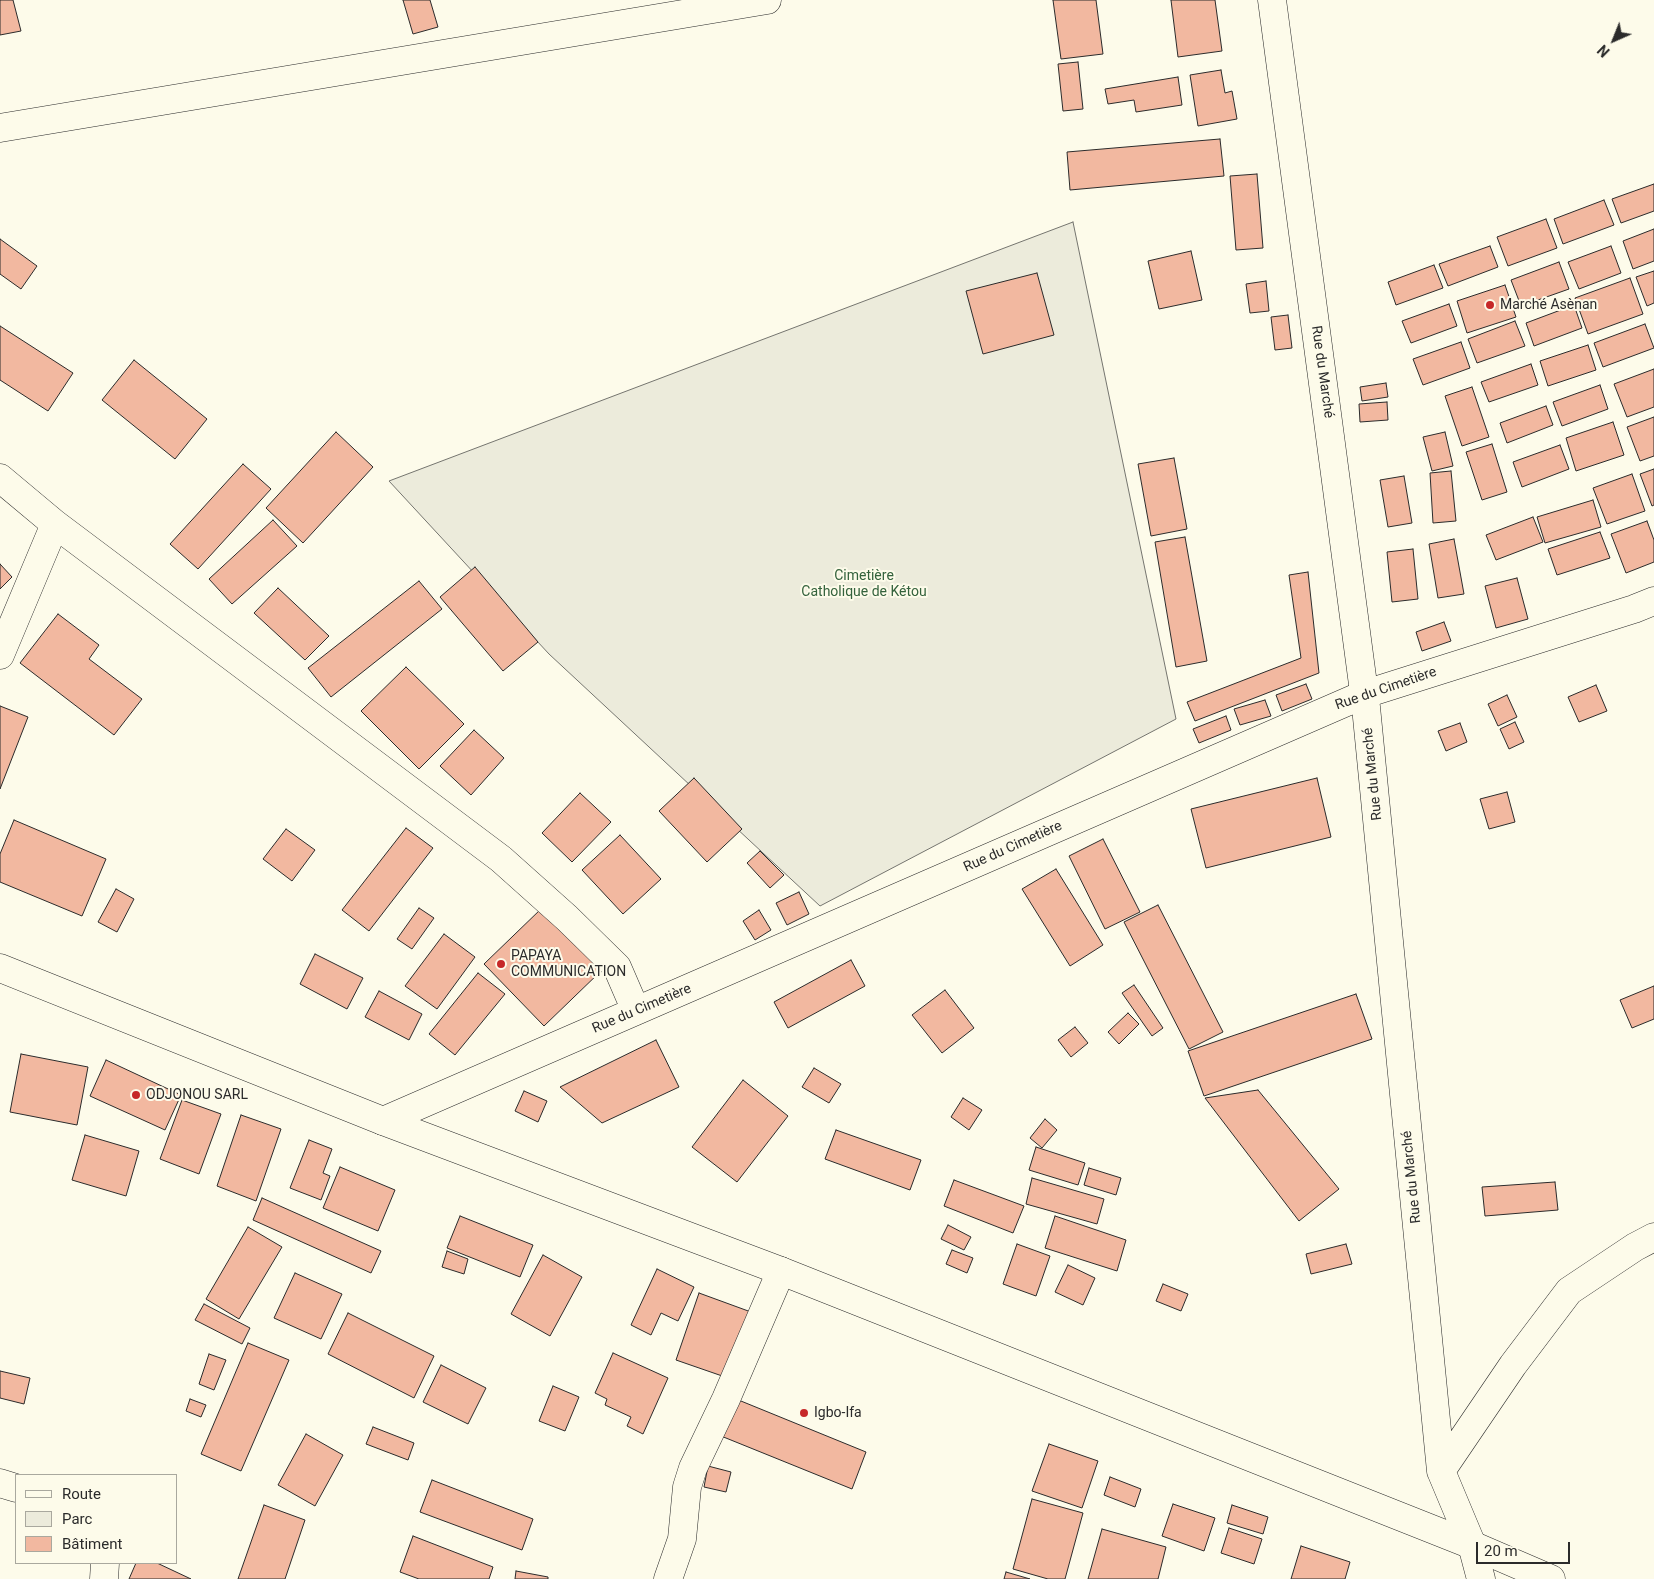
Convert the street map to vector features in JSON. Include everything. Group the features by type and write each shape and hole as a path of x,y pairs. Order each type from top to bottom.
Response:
{"street":[{"path":"0,128 766,0"},
{"name":"Rue du Marché","path":"1272,0 1364,694 1441,1471 1472,1545 1481,1579"},
{"path":"0,478 55,524 501,859 567,918 617,967 636,1011"},
{"path":"0,655 55,524"},
{"name":"Rue du Cimetière","path":"383,1121 1364,694 1634,610 1654,602"},
{"path":"0,968 383,1121 781,1271 1472,1545 1551,1579"},
{"path":"1441,1471 1513,1365 1569,1291 1635,1247 1654,1237"},
{"path":"668,1579 682,1539 687,1487 693,1468 726,1399 781,1271"},
{"path":"0,1483 15,1488"},
{"path":"104,1579 105,1564"}],"green space":[{"name":"Cimetière Catholique de Kétou","path":"1073,222 1176,719 820,906 549,654 389,481"}],"building":[{"path":"0,0 13,0 21,31 0,35"},
{"path":"403,0 430,0 438,27 413,34"},
{"path":"1053,0 1096,0 1103,54 1061,59"},
{"path":"1171,0 1215,0 1222,51 1178,57"},
{"path":"1078,62 1083,109 1063,111 1058,64"},
{"path":"1221,70 1225,93 1232,91 1237,119 1198,126 1190,75"},
{"path":"1178,77 1182,105 1136,112 1134,100 1108,104 1105,89"},
{"path":"1220,139 1224,176 1070,190 1067,152"},
{"path":"1257,174 1263,248 1236,250 1230,176"},
{"path":"1654,184 1654,211 1621,223 1612,199"},
{"path":"1604,200 1614,225 1563,244 1554,219"},
{"path":"1546,219 1557,248 1508,266 1497,237"},
{"path":"1654,229 1654,261 1633,269 1623,241"},
{"path":"0,239 37,266 21,289 0,274"},
{"path":"1490,246 1498,267 1448,286 1439,264"},
{"path":"1611,246 1621,273 1579,289 1568,262"},
{"path":"1191,251 1202,300 1159,309 1148,261"},
{"path":"1559,262 1569,289 1521,306 1511,280"},
{"path":"1434,265 1443,288 1396,305 1388,282"},
{"path":"1654,271 1654,303 1647,306 1636,277"},
{"path":"1037,273 1054,335 983,354 966,291"},
{"path":"1630,278 1643,314 1588,334 1575,298"},
{"path":"1266,281 1269,311 1250,313 1246,284"},
{"path":"1505,285 1516,317 1467,333 1457,301"},
{"path":"1449,304 1457,326 1411,343 1402,321"},
{"path":"1574,305 1582,328 1534,346 1526,323"},
{"path":"1288,315 1292,348 1275,350 1271,317"},
{"path":"1515,321 1525,346 1477,363 1468,339"},
{"path":"1645,324 1654,348 1603,367 1594,343"},
{"path":"0,326 73,373 48,411 0,380"},
{"path":"1461,342 1470,368 1423,385 1413,359"},
{"path":"1588,345 1596,370 1548,386 1540,361"},
{"path":"134,360 207,419 175,459 102,400"},
{"path":"1531,364 1538,385 1489,402 1481,382"},
{"path":"1654,369 1654,407 1627,417 1614,384"},
{"path":"1386,383 1388,397 1362,401 1360,387"},
{"path":"1600,385 1608,409 1562,426 1553,402"},
{"path":"1472,387 1489,437 1462,446 1445,396"},
{"path":"1387,402 1388,420 1360,422 1359,404"},
{"path":"1546,406 1553,425 1507,443 1500,423"},
{"path":"1654,417 1654,456 1640,461 1627,427"},
{"path":"1613,422 1624,455 1576,471 1566,438"},
{"path":"336,432 373,467 303,543 266,508"},
{"path":"1445,432 1453,466 1432,471 1423,437"},
{"path":"1492,444 1507,492 1482,500 1466,452"},
{"path":"1560,445 1569,469 1522,487 1513,462"},
{"path":"1174,458 1187,529 1151,536 1138,464"},
{"path":"243,464 271,489 198,569 170,544"},
{"path":"1654,469 1654,505 1652,506 1640,474"},
{"path":"1451,471 1456,521 1433,523 1430,473"},
{"path":"1632,474 1645,511 1607,524 1593,488"},
{"path":"1404,476 1412,523 1388,527 1380,480"},
{"path":"1593,500 1601,527 1545,543 1537,517"},
{"path":"1533,517 1543,542 1496,560 1486,535"},
{"path":"273,520 297,546 232,604 209,579"},
{"path":"1647,521 1654,540 1654,562 1626,573 1611,534"},
{"path":"1600,532 1610,558 1557,575 1548,549"},
{"path":"1185,537 1207,661 1176,667 1155,542"},
{"path":"1454,539 1464,594 1438,598 1429,544"},
{"path":"1413,549 1418,599 1392,602 1387,552"},
{"path":"0,564 12,577 0,589"},
{"path":"475,567 538,642 503,671 440,597"},
{"path":"1308,572 1319,673 1195,721 1187,702 1301,658 1289,575"},
{"path":"1517,578 1528,619 1496,628 1485,586"},
{"path":"419,581 442,609 331,697 308,668"},
{"path":"278,588 329,636 305,660 254,613"},
{"path":"58,614 99,645 89,659 142,699 114,735 20,663"},
{"path":"1444,622 1451,641 1422,651 1416,632"},
{"path":"406,667 464,724 419,769 361,711"},
{"path":"1306,684 1312,699 1282,711 1276,695"},
{"path":"1596,685 1607,711 1579,722 1568,697"},
{"path":"1507,695 1517,717 1498,726 1488,704"},
{"path":"1265,700 1271,716 1240,725 1234,709"},
{"path":"0,706 28,717 0,789"},
{"path":"1226,716 1231,730 1199,743 1193,729"},
{"path":"1515,722 1524,742 1509,749 1500,729"},
{"path":"1460,723 1467,742 1446,751 1438,731"},
{"path":"474,730 504,758 471,795 440,766"},
{"path":"694,778 742,829 707,862 659,811"},
{"path":"1317,778 1331,837 1206,868 1191,809"},
{"path":"1507,792 1515,822 1489,829 1480,799"},
{"path":"580,793 611,822 572,862 542,833"},
{"path":"14,820 106,859 82,916 0,882 0,854"},
{"path":"406,828 433,848 369,931 342,910"},
{"path":"286,829 315,850 292,881 263,859"},
{"path":"620,835 661,879 623,914 582,870"},
{"path":"1103,839 1140,912 1105,929 1069,856"},
{"path":"760,851 784,875 770,888 747,863"},
{"path":"1056,869 1103,945 1070,966 1022,889"},
{"path":"116,889 134,899 117,932 98,922"},
{"path":"799,892 809,914 787,925 776,903"},
{"path":"1158,905 1223,1032 1189,1049 1124,922"},
{"path":"419,908 434,918 412,949 397,939"},
{"path":"542,908 602,970 544,1026 484,964"},
{"path":"759,910 771,930 755,940 743,921"},
{"path":"444,934 475,957 437,1009 405,986"},
{"path":"315,954 363,978 347,1009 300,984"},
{"path":"851,960 865,986 788,1028 774,1002"},
{"path":"478,973 505,994 455,1055 429,1034"},
{"path":"1134,985 1163,1028 1152,1036 1122,993"},
{"path":"1654,986 1654,1019 1632,1028 1620,1000"},
{"path":"945,990 974,1028 942,1053 912,1015"},
{"path":"379,991 422,1014 409,1040 365,1017"},
{"path":"1356,994 1372,1039 1204,1096 1188,1051"},
{"path":"1128,1013 1139,1024 1119,1044 1108,1032"},
{"path":"1075,1027 1088,1043 1071,1057 1058,1040"},
{"path":"656,1040 679,1087 602,1123 560,1087"},
{"path":"21,1054 88,1067 77,1125 10,1112"},
{"path":"106,1060 181,1095 165,1130 90,1096"},
{"path":"814,1068 841,1084 829,1103 802,1087"},
{"path":"743,1080 788,1116 737,1182 692,1147"},
{"path":"1258,1090 1339,1189 1299,1221 1205,1098"},
{"path":"524,1091 547,1101 538,1122 515,1111"},
{"path":"963,1098 982,1110 969,1130 951,1117"},
{"path":"182,1100 221,1114 199,1174 160,1159"},
{"path":"241,1115 281,1129 256,1201 217,1186"},
{"path":"1045,1119 1057,1130 1042,1148 1030,1138"},
{"path":"836,1130 921,1160 910,1190 825,1159"},
{"path":"85,1135 139,1151 126,1196 72,1180"},
{"path":"309,1140 332,1149 323,1173 330,1176 321,1200 290,1188"},
{"path":"1036,1147 1085,1163 1078,1185 1029,1170"},
{"path":"340,1167 395,1190 378,1231 323,1208"},
{"path":"1089,1168 1121,1178 1116,1195 1084,1185"},
{"path":"1032,1178 1104,1199 1097,1224 1026,1204"},
{"path":"954,1180 1024,1206 1013,1233 944,1206"},
{"path":"1555,1182 1558,1210 1485,1216 1482,1187"},
{"path":"262,1198 381,1251 371,1273 253,1220"},
{"path":"460,1216 533,1245 520,1277 447,1248"},
{"path":"1055,1216 1126,1240 1117,1271 1045,1248"},
{"path":"948,1225 971,1237 964,1250 941,1239"},
{"path":"248,1227 282,1247 239,1319 206,1299"},
{"path":"1017,1244 1050,1256 1036,1296 1003,1284"},
{"path":"1346,1244 1352,1264 1311,1274 1306,1254"},
{"path":"952,1250 973,1258 967,1273 946,1264"},
{"path":"447,1251 468,1259 464,1274 442,1267"},
{"path":"543,1255 582,1277 550,1336 511,1314"},
{"path":"1068,1265 1095,1278 1083,1305 1055,1292"},
{"path":"657,1269 694,1287 678,1321 661,1313 651,1335 631,1325"},
{"path":"295,1273 342,1294 321,1339 274,1318"},
{"path":"1163,1284 1188,1294 1181,1311 1156,1301"},
{"path":"699,1293 751,1312 728,1378 676,1360"},
{"path":"204,1304 250,1328 242,1344 195,1320"},
{"path":"348,1313 434,1356 414,1398 328,1354"},
{"path":"248,1343 289,1360 241,1471 201,1454"},
{"path":"613,1353 668,1378 643,1434 627,1426 631,1417 605,1405 607,1399 595,1393"},
{"path":"209,1354 226,1360 214,1390 199,1384"},
{"path":"441,1365 486,1388 468,1424 423,1402"},
{"path":"0,1371 30,1378 24,1404 0,1398"},
{"path":"553,1386 579,1397 565,1431 539,1421"},
{"path":"190,1399 206,1405 201,1417 186,1411"},
{"path":"736,1399 866,1452 852,1489 721,1436"},
{"path":"373,1427 414,1443 408,1460 366,1444"},
{"path":"306,1434 343,1455 315,1506 278,1485"},
{"path":"1049,1444 1098,1461 1082,1508 1032,1491"},
{"path":"708,1466 731,1472 726,1492 704,1487"},
{"path":"1110,1477 1141,1489 1135,1507 1104,1495"},
{"path":"432,1480 533,1519 522,1550 420,1512"},
{"path":"1032,1499 1083,1513 1065,1579 1048,1579 1013,1569"},
{"path":"1173,1504 1215,1518 1204,1551 1162,1536"},
{"path":"264,1505 305,1520 285,1579 238,1579"},
{"path":"1232,1505 1268,1517 1263,1534 1227,1523"},
{"path":"1229,1528 1262,1539 1254,1564 1221,1553"},
{"path":"1102,1529 1166,1547 1158,1579 1088,1579"},
{"path":"413,1536 493,1567 489,1579 419,1579 400,1572"},
{"path":"1301,1546 1350,1562 1345,1579 1291,1579"},
{"path":"136,1564 159,1564 191,1579 129,1579"},
{"path":"516,1571 548,1577 548,1579 515,1579"},
{"path":"1006,1572 1030,1579 1004,1579"}],"place":[{"name":"Marché Asènan","path":"1490,305"},
{"name":"PAPAYA COMMUNICATION","path":"501,964"},
{"name":"ODJONOU SARL","path":"136,1095"},
{"name":"Igbo-Ifa","path":"804,1413"}]}
